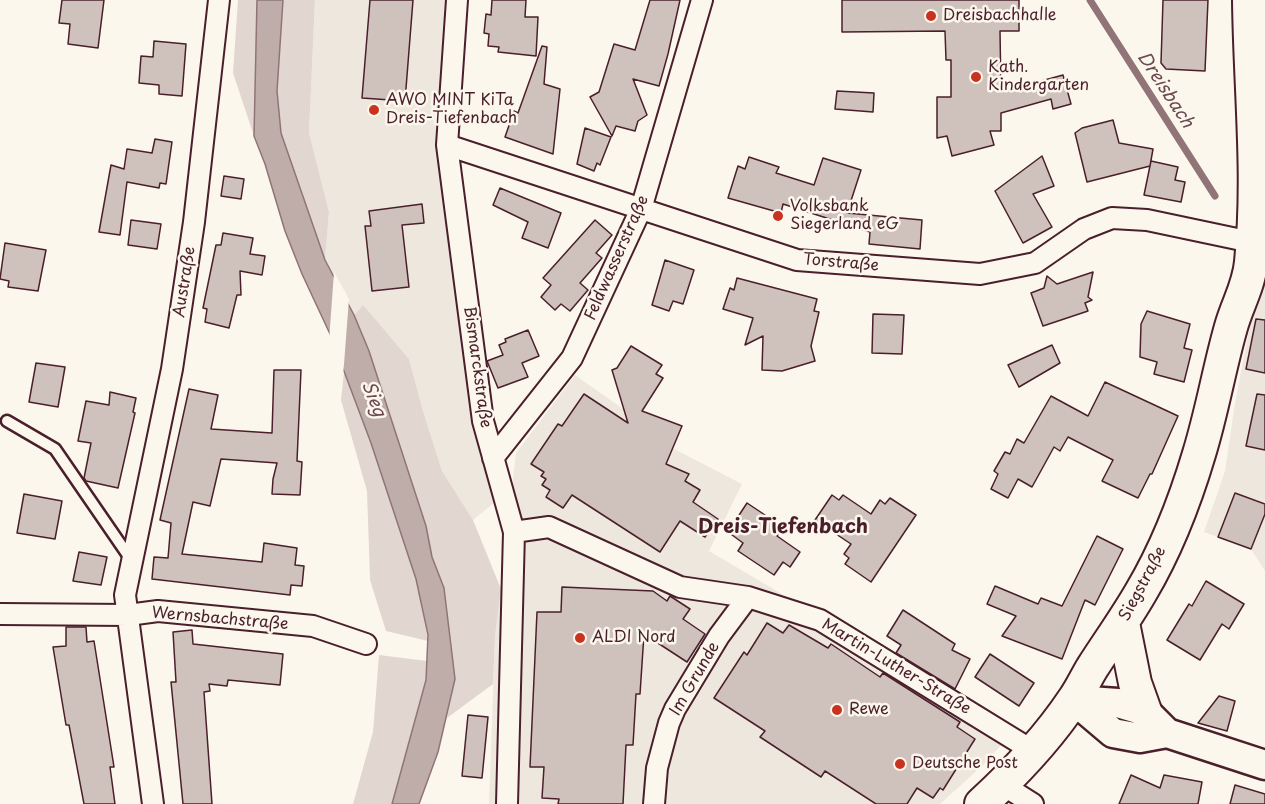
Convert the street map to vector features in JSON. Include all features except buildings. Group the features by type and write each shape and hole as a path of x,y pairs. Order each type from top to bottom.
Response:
{"main road":[{"name":"Siegstraße","path":"992,794 1033,751 1074,700 1123,623 1158,559 1199,456 1217,391 1231,325 1254,245 1250,73 1254,14"},
{"path":"1123,623 1135,683 1145,711 1167,733 1265,765"},
{"path":"1074,700 1118,703 1145,711"},
{"path":"1074,700 1113,733 1140,738 1167,733"}],"street":[{"name":"Austraße","path":"153,804 125,595 175,346 194,222 219,0"},
{"name":"Bismarckstraße","path":"457,0 447,145 483,421 514,532 507,804"},
{"name":"Feldwasserstraße","path":"494,458 572,358 641,209 702,0"},
{"name":"Torstraße","path":"447,145 797,260 980,274 1035,263 1084,230 1112,218 1147,220 1254,245"},
{"name":"Martin-Luther-Straße","path":"514,532 549,527 680,587 748,597 819,620 1033,751"},
{"name":"Im Grunde","path":"654,804 657,768 675,709 719,636 748,597"},
{"name":"Wernsbachstraße","path":"0,614 128,615 158,611 313,626 366,644"},
{"path":"992,794 1033,804"}],"lane":[{"path":"7,421 55,449 132,561"}],"shaded area":[{"path":"238,0 257,0 254,136 233,73"},
{"path":"283,0 315,0 309,133 329,212 325,260 281,133 277,91"},
{"path":"315,0 451,0 447,207 472,421 495,502 473,520 442,471 409,359 362,306 354,315 325,260 329,212 309,133"},
{"path":"1265,198 1265,571 1251,549 1204,532 1225,471 1255,298"},
{"path":"363,305 409,359 442,471 473,520 501,589 495,636 493,684 447,718 455,679 444,588 432,557 426,526 369,351 354,315"},
{"path":"344,372 371,443 416,579 428,641 386,631 370,580 367,491 341,400"},
{"path":"575,375 646,425 645,434 742,484 709,551 1014,731 982,766 940,804 489,804 495,636 516,453"},
{"path":"379,655 427,661 426,680 392,804 353,804 373,732"}],"water":[{"name":"Sieg","path":"257,0 283,0 277,91 281,133 325,260 354,315 369,351 426,526 432,557 444,588 455,679 438,752 419,804 392,804 426,680 428,635 416,579 371,443 330,334 285,231 254,136"}],"pier":[{"path":"334,272 349,299 343,377 329,341"}],"waterway":[{"name":"Dreisbach","path":"1090,0 1215,196"}],"place":[{"name":"Dreisbachhalle","path":"931,16"},
{"name":"Kath. Kindergarten","path":"976,77"},
{"name":"AWO MINT KiTa Dreis-Tiefenbach","path":"374,110"},
{"name":"Volksbank Siegerland eG","path":"778,216"},
{"name":"ALDI Nord","path":"580,638"},
{"name":"Rewe","path":"837,710"},
{"name":"Deutsche Post","path":"900,764"}],"district":[{"name":"Dreis-Tiefenbach","path":"783,527"}]}
